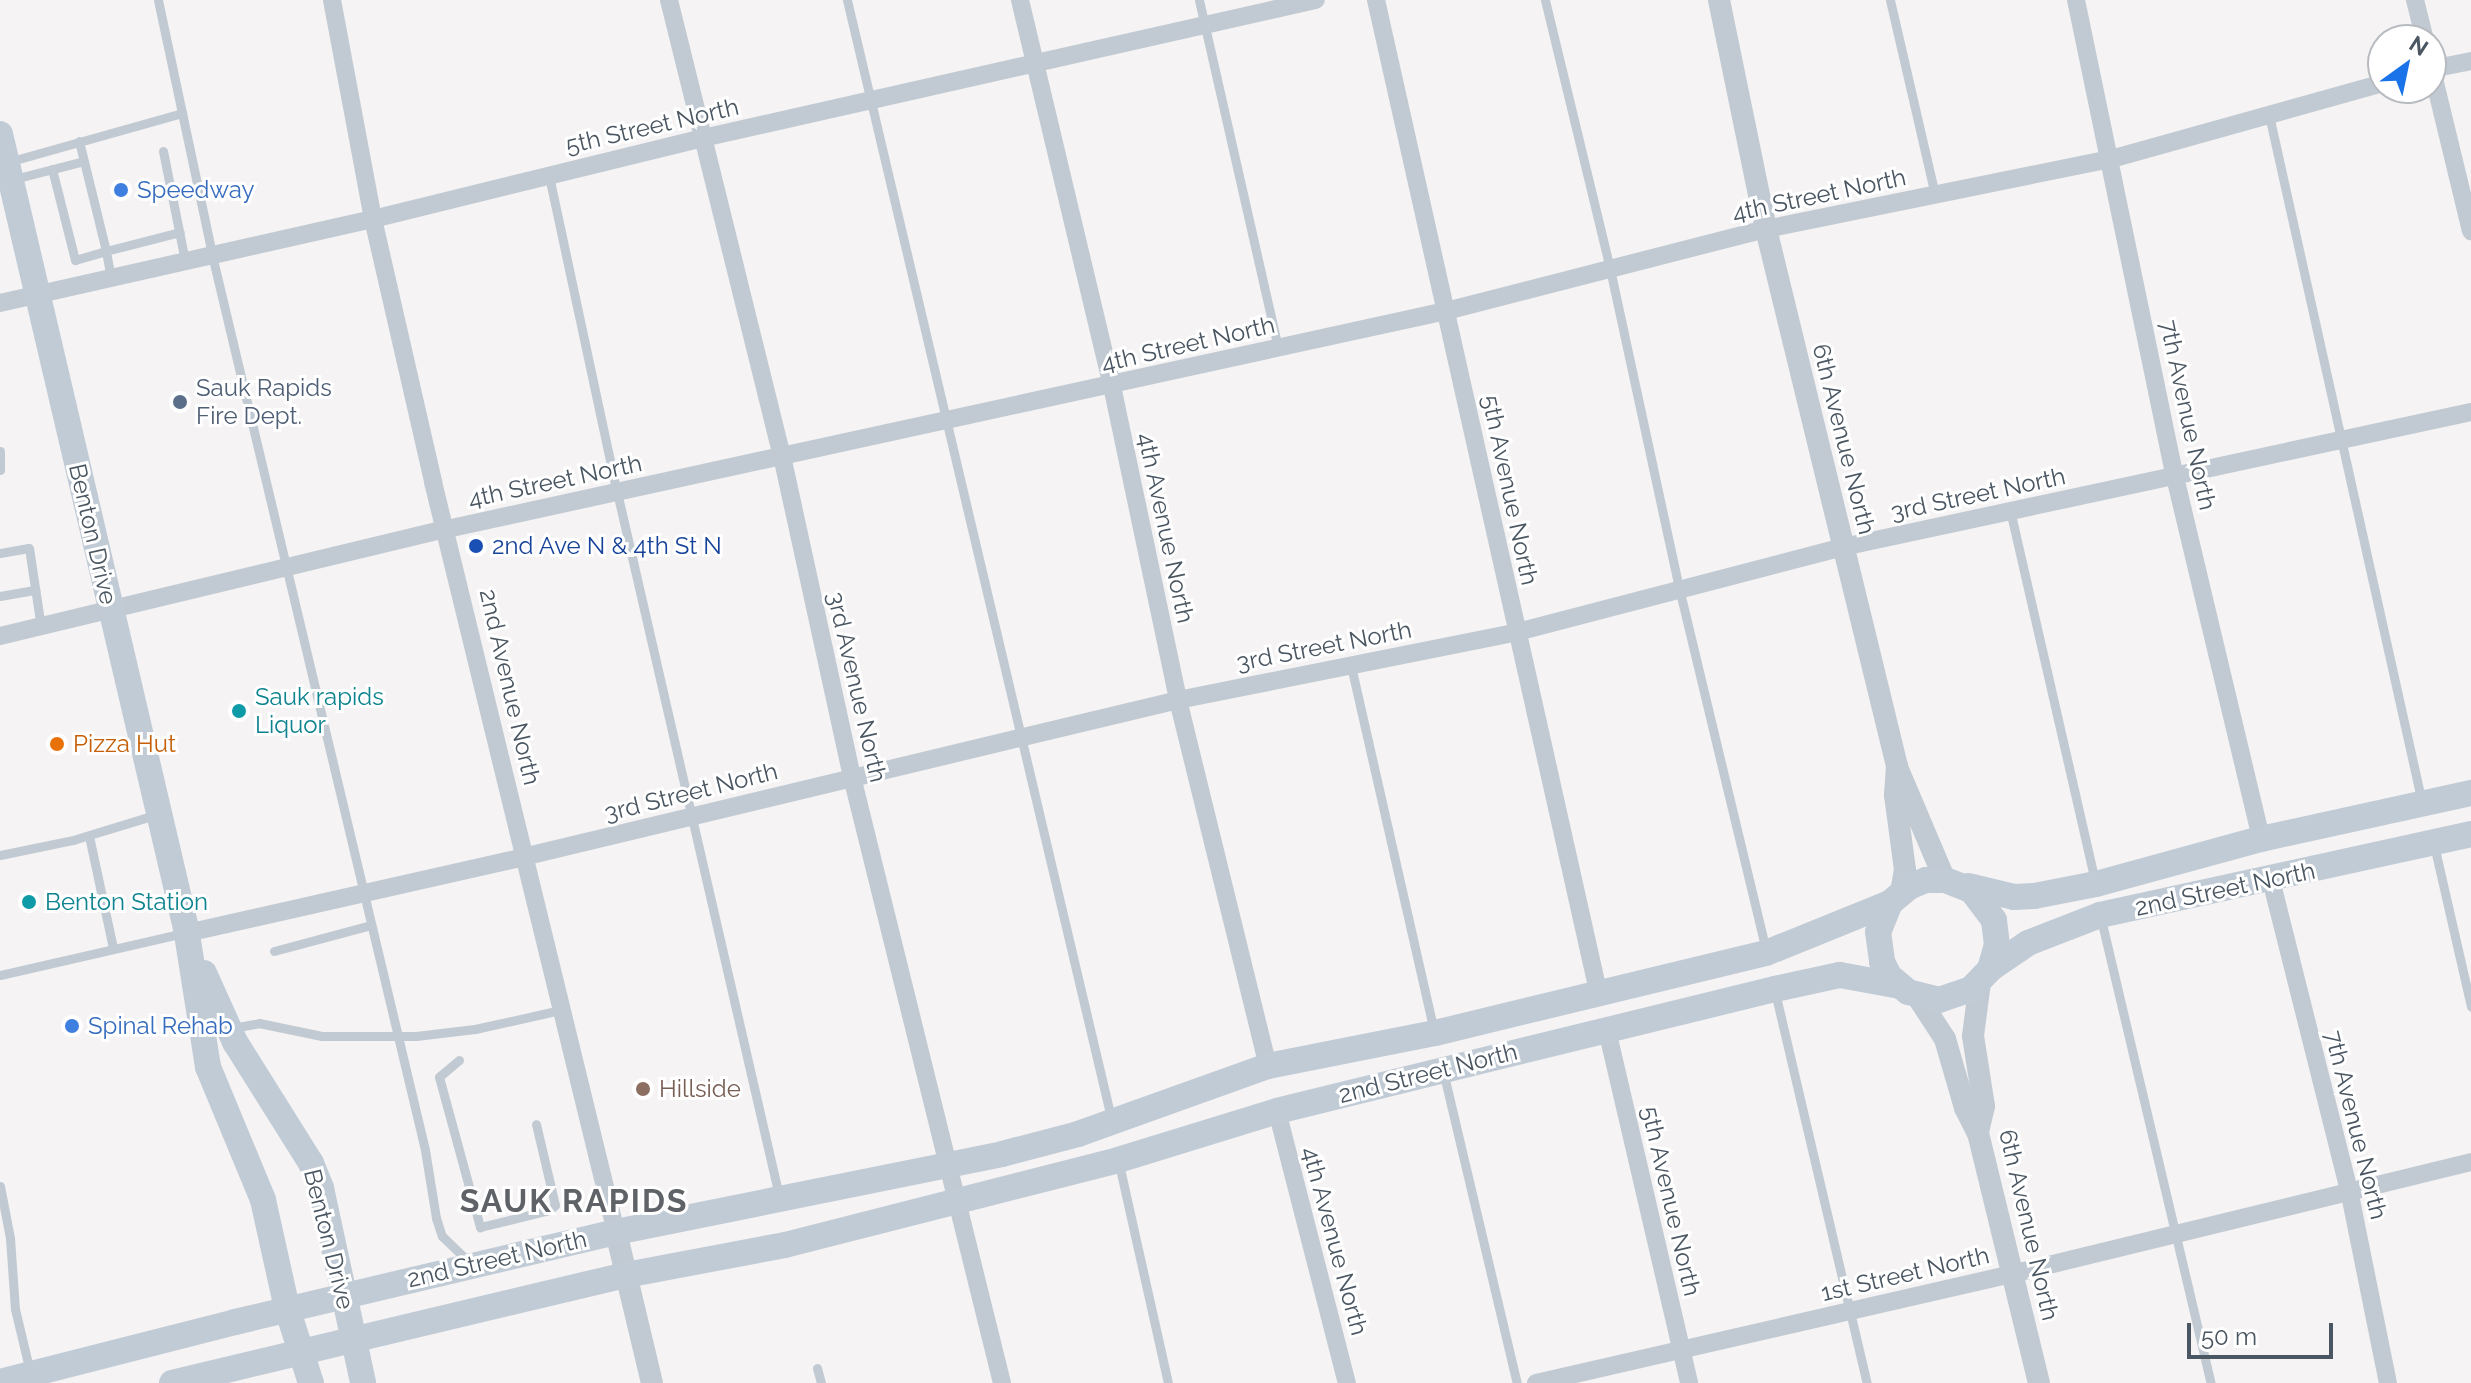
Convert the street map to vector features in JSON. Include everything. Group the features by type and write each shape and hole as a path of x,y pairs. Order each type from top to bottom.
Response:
{"main road":[{"name":"Benton Drive","path":"0,134 5,175 187,933 208,1067 263,1200 287,1308 311,1383"},
{"path":"1952,882 1981,898 1994,920 1997,945 1985,976 1951,998 1908,991 1889,976 1878,947 1882,917 1895,897 1926,880 1952,882 2014,897 2096,884 2261,839 2471,793"},
{"name":"2nd Street North","path":"1985,976 2028,943 2100,915 2471,834"},
{"name":"2nd Street North","path":"0,1382 345,1294 616,1232 948,1166 1078,1134 1268,1066 1435,1033 1598,991 1766,953 1895,897"},
{"name":"Benton Drive","path":"187,933 229,1029 311,1163 321,1188 363,1383"},
{"name":"2nd Street North","path":"172,1383 626,1275 785,1245 1118,1160 1277,1111 1442,1068 1775,989 1840,975 1908,991"}],"street":[{"name":"2nd Avenue North","path":"332,0 373,219 523,857 652,1383"},
{"name":"3rd Avenue North","path":"669,0 782,456 852,777 1002,1383"},
{"name":"4th Avenue North","path":"1020,0 1112,386 1178,700 1268,1066"},
{"name":"5th Street North","path":"0,303 373,219 703,138 1316,0"},
{"name":"5th Avenue North","path":"1376,0 1598,991"},
{"name":"6th Avenue North","path":"1719,0 1766,229 1897,766 1895,795 1905,870 1895,897"},
{"name":"7th Avenue North","path":"2076,0 2175,477 2261,839"},
{"path":"2415,0 2421,24"},
{"path":"2447,65 2471,61"},
{"name":"4th Street North","path":"0,636 447,529 1446,311 1766,229 2111,159 2367,87"},
{"path":"2440,104 2471,231"},
{"name":"3rd Street North","path":"187,933 523,857 1178,700 1517,632 1843,547 2471,412"},
{"path":"1897,766 1952,882"},
{"name":"7th Avenue North","path":"2271,880 2349,1190 2388,1383"},
{"name":"6th Avenue North","path":"1985,976 1973,1036 1984,1106 1978,1133 2039,1383"},
{"path":"1908,991 1945,1039 1965,1108 1978,1133"},
{"name":"5th Avenue North","path":"1607,1030 1689,1383"},
{"name":"4th Avenue North","path":"1277,1111 1347,1383"},
{"name":"1st Street North","path":"1536,1383 2012,1274 2471,1162"}],"lane":[{"path":"158,0 212,255 425,1150 442,1236 473,1265"},
{"path":"847,0 1112,1121"},
{"path":"1199,0 1279,349"},
{"path":"1545,0 1610,269 1679,588 1766,953"},
{"path":"1890,0 1935,195"},
{"path":"5,175 79,141 182,113"},
{"path":"2269,115 2339,441 2423,805"},
{"path":"79,141 98,234 106,251 111,278"},
{"path":"163,151 185,261"},
{"path":"5,175 84,161"},
{"path":"52,169 69,224 75,260 180,232"},
{"path":"549,176 617,492 780,1199"},
{"path":"0,451 0,470"},
{"path":"2010,510 2096,884"},
{"path":"0,553 29,548 41,627"},
{"path":"0,596 35,590"},
{"path":"1351,666 1435,1033"},
{"path":"0,855 89,836 159,815"},
{"path":"89,836 113,948"},
{"path":"2433,842 2471,1007"},
{"path":"2100,915 2211,1383"},
{"path":"274,951 371,925"},
{"path":"0,975 187,933"},
{"path":"1775,989 1867,1383"},
{"path":"229,1029 259,1023 322,1036 439,1035 561,1010"},
{"path":"459,1060 439,1077 480,1227 550,1210 555,1205 536,1124"},
{"path":"1442,1068 1517,1383"},
{"path":"1118,1160 1168,1383"},
{"path":"0,1186 10,1238 15,1309 32,1383"},
{"path":"817,1368 821,1383"}],"place":[{"name":"Speedway","path":"121,190"},
{"name":"Sauk Rapids Fire Dept.","path":"180,402"},
{"name":"2nd Ave N & 4th St N","path":"476,546"},
{"name":"Sauk rapids Liquor","path":"239,711"},
{"name":"Pizza Hut","path":"57,744"},
{"name":"Benton Station","path":"29,902"},
{"name":"Spinal Rehab","path":"72,1026"},
{"name":"Hillside","path":"643,1089"}],"district":[{"name":"SAUK RAPIDS","path":"574,1201"}]}
